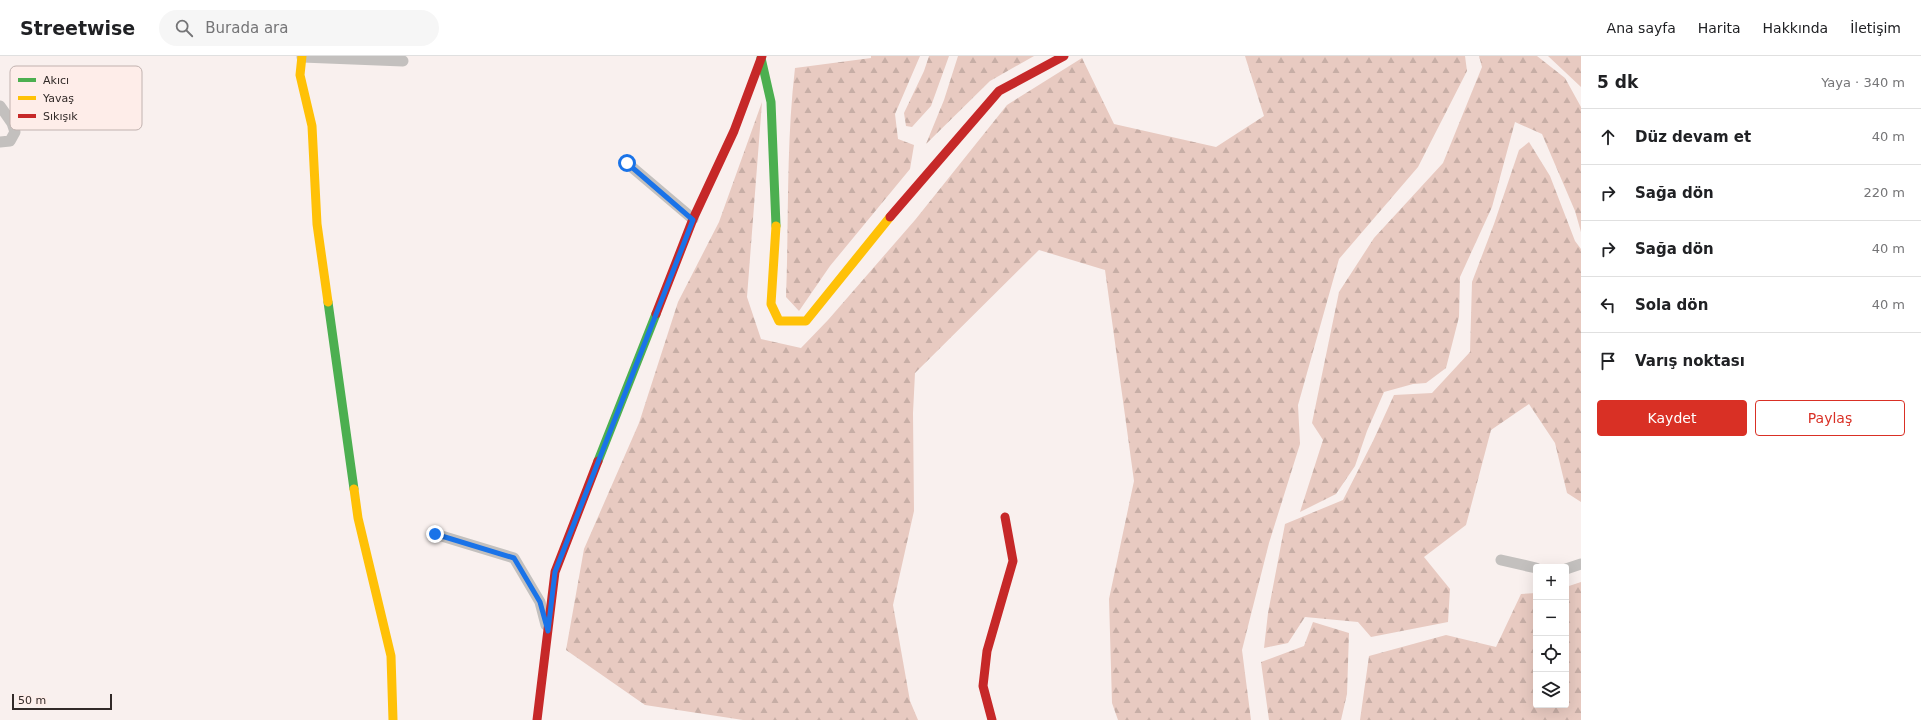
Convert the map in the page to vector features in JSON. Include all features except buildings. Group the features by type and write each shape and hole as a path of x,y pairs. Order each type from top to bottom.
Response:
{"street":[{"path":"393,720 391,656 358,518 318,224 312,126 300,75 302,56 403,61"},
{"path":"761,57 771,102 776,239 771,304 779,321 806,321 917,184 999,91 1064,56"},
{"path":"537,720 555,572 693,220 734,131 761,57"},
{"path":"0,106 10,119"},
{"path":"0,142 10,142 15,132 14,130"},
{"path":"627,163 693,220"},
{"path":"992,720 983,686 987,651 1013,561 1005,518"},
{"path":"435,534 514,558 540,602 548,631"},
{"path":"1501,560 1533,567"},
{"path":"1569,568 1581,564"}],"green space":[{"path":"871,56 920,56 895,114 898,139 914,145 910,169 830,266 799,311 786,297 790,125 795,68 871,58"},
{"path":"929,56 949,56 931,106 912,127 906,126 904,113 924,71"},
{"path":"958,56 1034,56 990,81 926,144 944,100"},
{"path":"1245,56 1465,56 1467,71 1418,167 1339,259 1298,405 1300,444 1269,543 1242,650 1251,720 1118,720 1112,703 1109,599 1134,481 1105,270 1039,250 915,373 913,413 914,511 893,605 910,701 918,720 743,720 645,705 566,650 584,549 639,423 678,302 719,222 762,102 747,297 761,339 801,348 828,320 915,220 1007,105 1082,58 1114,124 1216,147 1264,116"},
{"path":"1479,56 1537,56 1565,78 1581,107 1581,232 1575,211 1542,134 1515,122 1492,207 1460,277 1459,317 1446,368 1426,383 1413,384 1384,392 1367,431 1355,466 1336,494 1300,512 1323,440 1312,423 1339,292 1374,238 1443,163 1482,67"},
{"path":"1548,56 1581,56 1581,87"},
{"path":"1529,142 1550,176 1575,241 1581,249 1581,502 1567,493 1555,443 1529,404 1491,430 1466,525 1424,557 1450,589 1448,622 1371,637 1358,622 1305,617 1288,643 1264,648 1268,613 1285,524 1343,500 1373,441 1394,395 1432,393 1470,352 1472,282 1494,224 1519,150"},
{"path":"1581,582 1581,720 1360,720 1369,656 1446,635 1496,647 1521,594 1533,593 1533,708 1569,708 1569,586"},
{"path":"1313,622 1349,633 1347,694 1341,720 1269,720 1261,662 1304,646"}],"traffic: fast":[{"path":"761,58 771,102 776,226"},
{"path":"328,302 354,489"},
{"path":"598,461 656,314"}],"traffic: slow":[{"path":"302,56 300,75 312,126 317,224 328,302"},
{"path":"776,226 771,304 779,321 806,321 890,217"},
{"path":"354,489 358,518 391,656 393,720"}],"traffic: jam":[{"path":"656,314 693,219 734,131 762,56"},
{"path":"890,217 999,91 1064,56"},
{"path":"537,720 555,572 598,461"},
{"path":"992,720 983,686 987,651 1013,561 1005,517"}],"route":[{"path":"435,534 514,558 540,602 548,631 555,572 693,220 627,163"}]}
